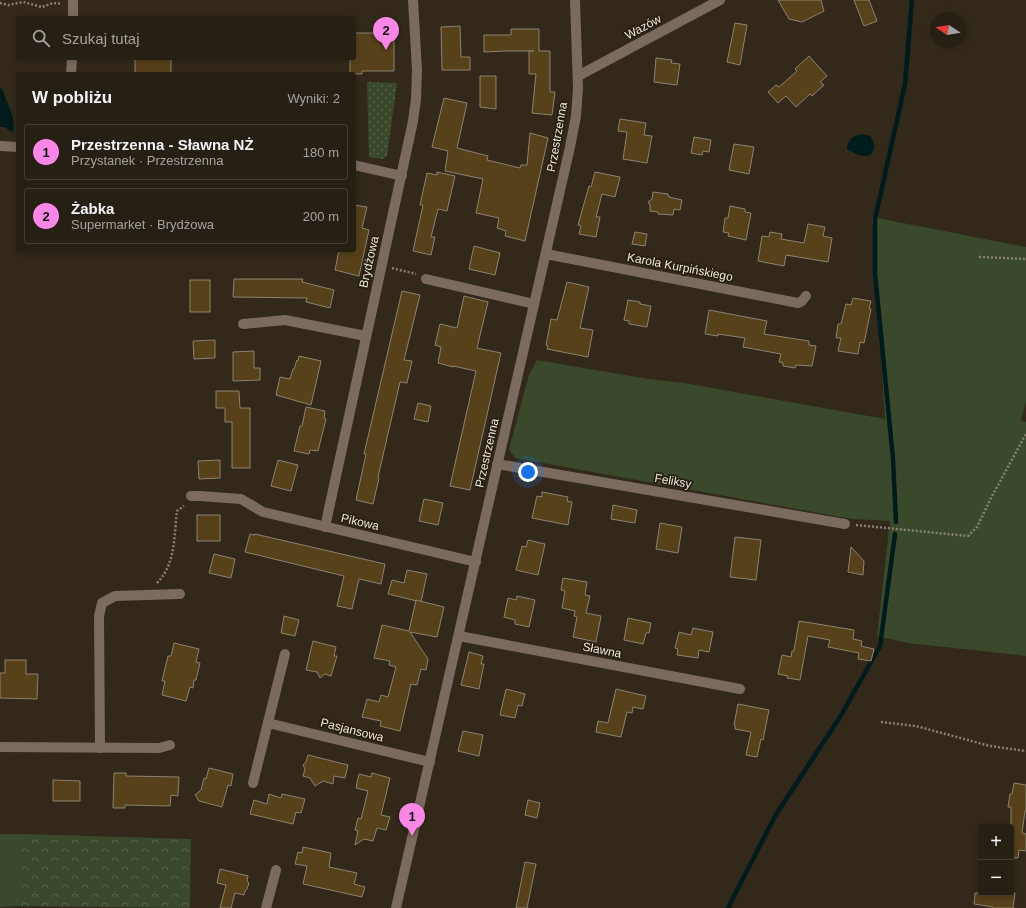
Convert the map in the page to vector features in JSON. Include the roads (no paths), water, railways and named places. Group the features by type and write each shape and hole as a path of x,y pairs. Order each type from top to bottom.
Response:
{"street":[{"name":"Brydżowa","path":"325,527 413,121 417,70 413,0"},
{"name":"Przestrzenna","path":"396,908 546,254 576,116 578,76 575,0"},
{"name":"Wazów","path":"578,76 720,0"},
{"path":"73,3 73,16"},
{"path":"71,72 72,60"},
{"path":"0,146 16,146"},
{"path":"356,165 402,176"},
{"name":"Karola Kurpińskiego","path":"546,254 798,303 806,296"},
{"path":"426,279 534,304"},
{"path":"243,324 284,320 366,336"},
{"name":"Feliksy","path":"497,464 844,524"},
{"name":"Pikowa","path":"196,496 241,499 263,512 476,562"},
{"path":"100,748 99,616 102,603 115,596 180,594"},
{"name":"Sławna","path":"459,636 740,689"},
{"path":"253,783 285,654"},
{"name":"Pasjansowa","path":"268,723 430,762"},
{"path":"0,747 159,748 170,745"},
{"path":"266,908 276,870"}],"water":[{"path":"0,88 2,89 13,117 14,130 11,132 5,127 0,127"},
{"path":"862,134 870,136 873,141 874,148 870,155 858,155 847,149 851,138"}],"waterway":[{"path":"896,522 893,459 875,273 875,219 905,84 912,0"},
{"path":"728,908 775,816 840,717 880,646 895,534"}],"place":[{"name":"Żabka","path":"386,50"},
{"name":"Przestrzenna - Sławna NŻ","path":"412,836"}]}
